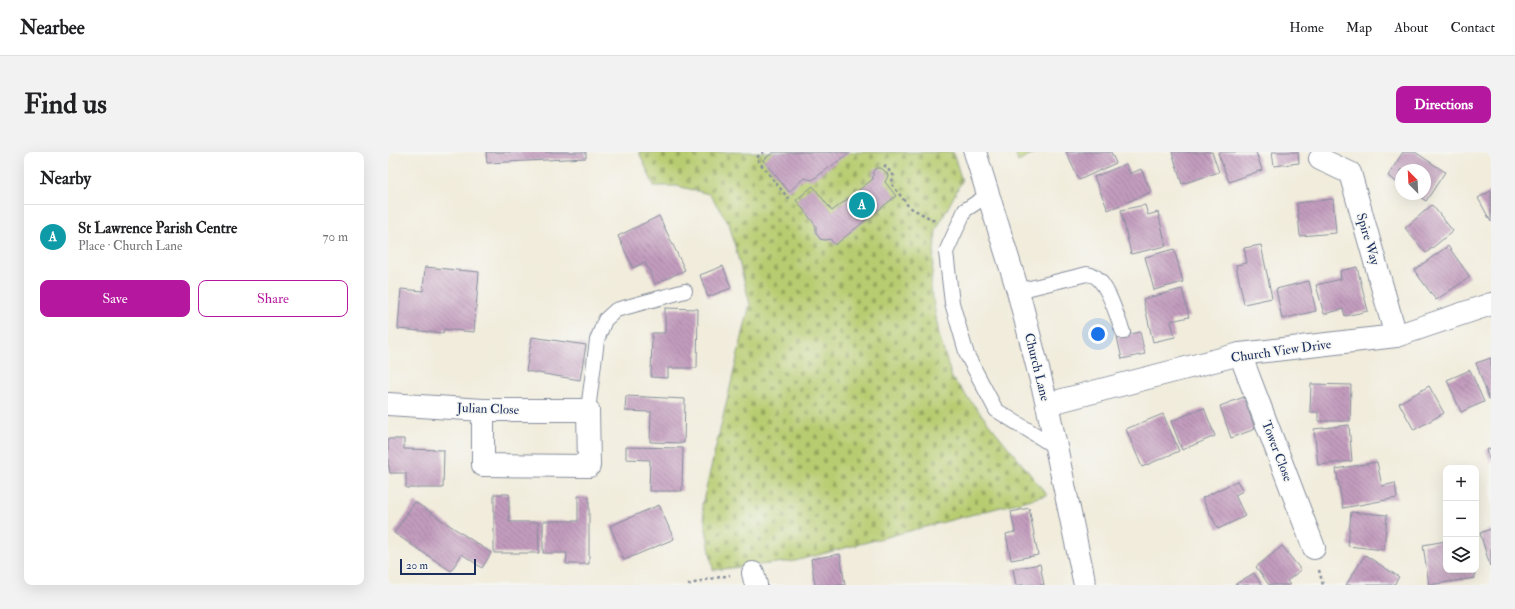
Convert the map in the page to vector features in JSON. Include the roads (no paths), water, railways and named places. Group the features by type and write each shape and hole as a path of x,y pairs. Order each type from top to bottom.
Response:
{"street":[{"name":"Church Lane","path":"975,152 1018,291 1047,404 1085,585"},
{"name":"Spire Way","path":"1319,155 1350,173 1396,336"},
{"name":"Church View Drive","path":"1047,404 1240,354 1396,336 1491,304"},
{"name":"Tower Close","path":"1240,354 1314,548"},
{"name":"Julian Close","path":"388,404 483,410 588,410"},
{"path":"483,410 483,465 589,466 588,410"}],"lane":[{"path":"988,196 965,210 946,252 952,303 966,355 996,410 1057,448"},
{"path":"1018,291 1087,274 1095,276 1102,282 1123,332"},
{"path":"588,410 597,340 605,320 616,310 685,291"}],"place":[{"name":"St Lawrence Parish Centre","path":"862,205"}]}
